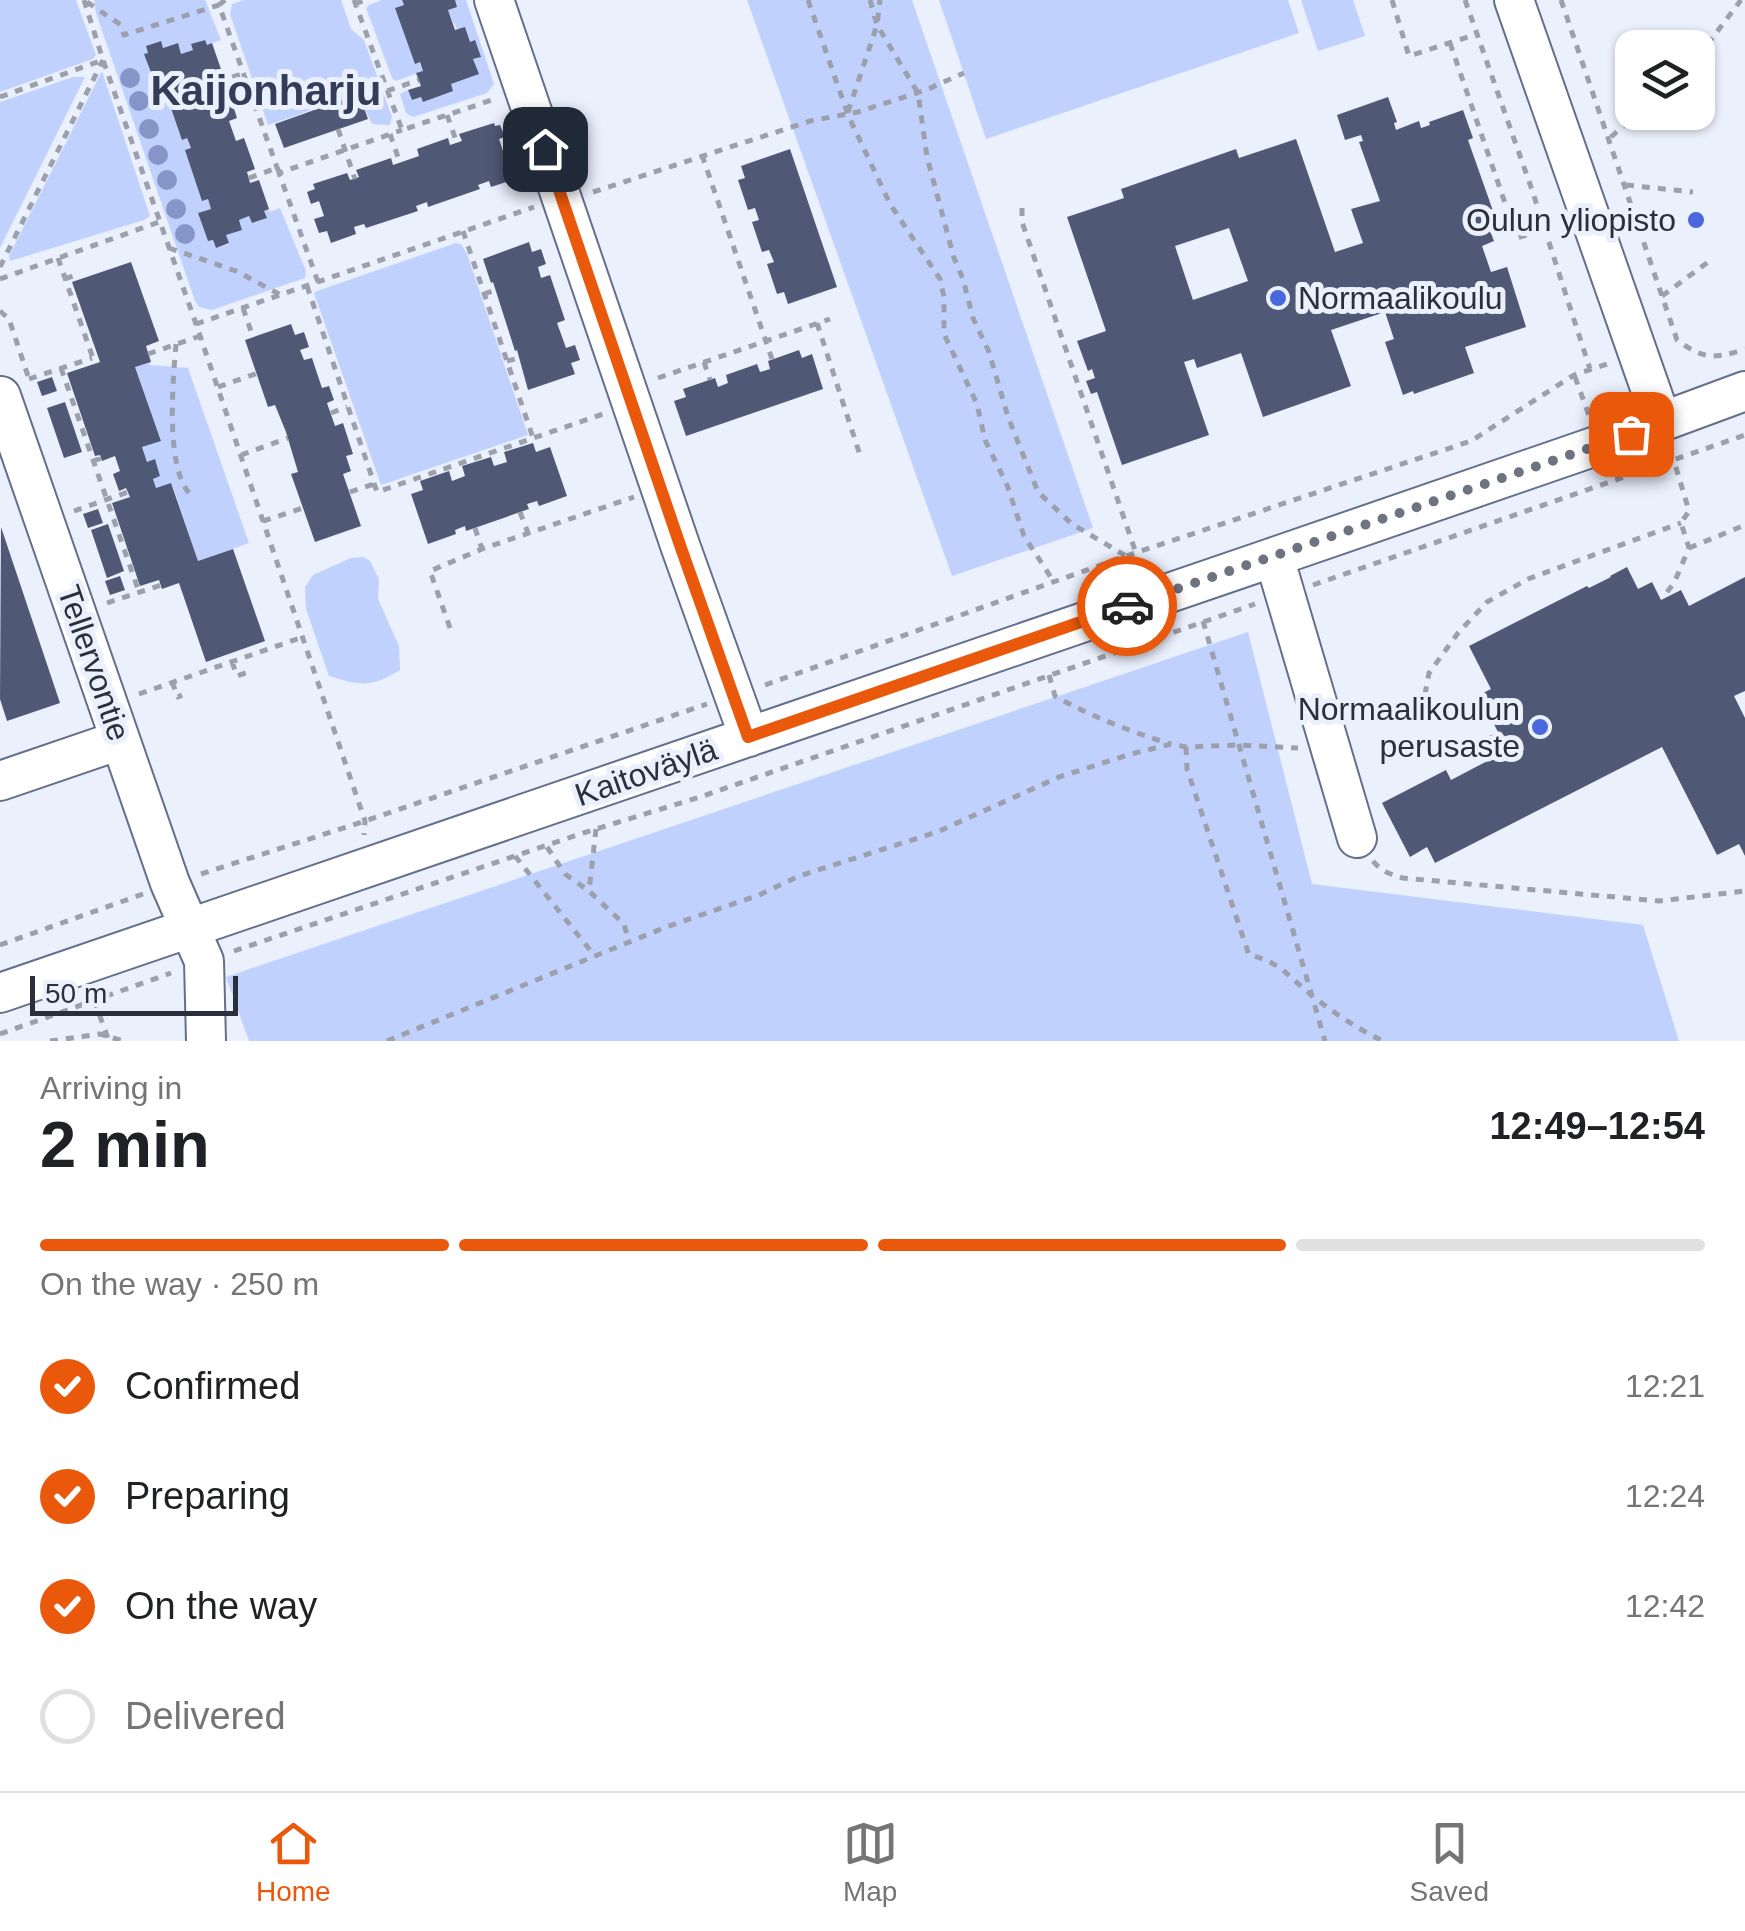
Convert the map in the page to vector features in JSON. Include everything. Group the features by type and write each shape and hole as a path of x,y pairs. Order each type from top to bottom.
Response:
{"street":[{"path":"494,0 562,199 620,400 748,737"},
{"path":"1514,0 1662,422"},
{"name":"Tellervontie","path":"15,388 120,740 170,883 197,945"},
{"name":"Kaitoväylä","path":"0,993 197,945 375,866 1745,391"},
{"path":"1274,557 1357,838"},
{"path":"0,782 120,740"},
{"path":"197,945 206,1041"}],"path":[{"path":"85,0 120,25 124,36 222,3 242,74 318,282"},
{"path":"85,0 365,821 363,833 375,866"},
{"path":"365,0 354,2 402,130"},
{"path":"808,0 848,114 890,204 940,280 944,334 977,404 986,440 1008,486 1024,536 1054,582"},
{"path":"870,0 877,25 918,93 927,157 954,258 1038,492 1072,524 1126,556"},
{"path":"848,114 877,25 880,0"},
{"path":"1392,0 1408,56 1477,34"},
{"path":"1465,0 1590,370"},
{"path":"1561,0 1677,340 1694,352 1720,358 1745,348"},
{"path":"1715,34 1741,0"},
{"path":"1450,43 1516,238 1545,229"},
{"path":"0,97 103,60"},
{"path":"0,266 103,60"},
{"path":"196,324 463,230 810,121 918,93 964,73"},
{"path":"217,82 242,74"},
{"path":"388,91 419,80"},
{"path":"248,178 345,150 505,95 522,84"},
{"path":"447,115 457,143"},
{"path":"338,129 355,178"},
{"path":"1610,138 1619,130"},
{"path":"390,134 400,163"},
{"path":"702,155 772,359"},
{"path":"1626,185 1693,192"},
{"path":"1022,208 1022,222 1136,553"},
{"path":"1512,226 1541,216"},
{"path":"0,279 159,222"},
{"path":"463,230 533,438"},
{"path":"168,248 236,271 281,294"},
{"path":"15,388 61,368 94,360 73,276 66,279 58,258"},
{"path":"1662,296 1711,260"},
{"path":"307,286 376,492 533,438 704,362 830,319"},
{"path":"484,294 496,290"},
{"path":"243,308 254,337"},
{"path":"817,323 860,455"},
{"path":"148,354 200,336"},
{"path":"176,344 174,455 180,480 190,494"},
{"path":"0,945 170,883 365,821 1126,556 1472,441 1574,375 1637,354"},
{"path":"507,362 520,358"},
{"path":"704,362 710,380"},
{"path":"61,368 139,592"},
{"path":"218,387 258,373"},
{"path":"331,413 348,407"},
{"path":"0,1034 94,1000 197,945 514,856 718,790 1745,436"},
{"path":"241,454 288,438"},
{"path":"1422,710 1429,673 1487,602 1528,579 1680,523 1689,511 1674,461"},
{"path":"350,492 374,484"},
{"path":"74,510 128,492"},
{"path":"450,628 430,571 482,548 642,494"},
{"path":"263,521 303,508"},
{"path":"520,512 528,533"},
{"path":"1668,592 1689,548 1680,523"},
{"path":"1689,548 1745,525"},
{"path":"474,528 482,548"},
{"path":"1176,540 1190,584"},
{"path":"107,604 161,585"},
{"path":"1203,622 1325,1041"},
{"path":"138,694 302,637"},
{"path":"232,662 237,676 248,672"},
{"path":"1049,675 1055,696 1085,714 1171,744 1332,749"},
{"path":"172,682 178,697 182,695"},
{"path":"387,1041 798,876 937,832 1059,777 1171,744"},
{"path":"1186,747 1187,769 1249,955 1270,959 1357,1029 1383,1041"},
{"path":"589,891 596,830"},
{"path":"1357,838 1378,868 1403,878 1659,901 1745,892"},
{"path":"546,846 566,874 624,924 629,942"},
{"path":"514,856 594,956"},
{"path":"94,1000 108,1039"},
{"path":"50,1041 100,1034 122,1041"}],"shaded area":[{"path":"0,0 76,0 96,55 0,92"},
{"path":"94,0 205,0 221,40 207,45 204,40 192,44 193,50 181,54 177,43 163,48 160,41 146,46 145,55 154,83 167,79 171,90 165,92 182,139 187,138 211,209 198,213 208,241 213,240 216,248 229,244 226,235 242,229 239,220 249,216 252,223 266,218 264,211 280,208 306,271 305,278 212,310 199,307"},
{"path":"244,0 341,0 351,29 364,40 392,117 390,125 372,124 358,94 268,125 230,14 232,4"},
{"path":"382,0 402,0 404,5 396,8 423,71 396,81 366,8"},
{"path":"455,0 466,0 494,84 487,93 413,117 406,113 400,94 408,90 412,100 421,97 423,101 452,91 451,84 478,74 473,59 480,57 448,10"},
{"path":"747,0 912,0 1093,528 952,576"},
{"path":"939,0 1288,0 1299,33 986,139"},
{"path":"1301,0 1353,0 1365,36 1318,51"},
{"path":"102,71 150,216 10,261 9,256"},
{"path":"73,77 85,77 0,248 0,102"},
{"path":"456,243 467,254 528,435 381,485 314,293"},
{"path":"149,363 188,368 249,543 198,561 172,484 156,488 153,479 160,476 155,460 147,462 142,447 161,440 135,367"},
{"path":"351,558 370,561 379,579 378,599 399,646 400,670 364,684 329,676 306,609 305,587 313,575"},
{"path":"1248,632 1312,884 1643,925 1679,1041 249,1041 226,977"}],"building":[{"path":"402,0 455,0 457,7 448,10 455,30 465,27 470,42 475,40 481,57 473,59 479,74 451,84 453,91 423,102 421,97 412,100 408,90 421,86 416,73 423,71 420,62 415,64 395,8 404,5"},
{"path":"205,40 207,45 212,43 223,75 216,78 219,86 226,84 237,118 229,121 236,141 244,138 255,169 247,172 250,183 259,180 269,209 264,211 267,218 252,223 249,216 239,220 242,230 226,235 229,243 216,248 213,240 208,241 198,213 211,209 208,199 202,201 185,150 191,148 187,138 182,140 165,91 171,90 167,79 155,83 144,54 148,53 146,46 161,41 163,48 178,43 181,54 193,50 191,44"},
{"path":"297,77 301,91 282,97 278,83"},
{"path":"359,94 368,119 284,148 275,124"},
{"path":"1388,97 1396,130 1419,121 1421,128 1463,110 1473,138 1468,140 1498,225 1489,228 1494,241 1482,246 1491,272 1507,267 1526,327 1465,347 1474,373 1403,395 1385,342 1394,339 1385,312 1331,330 1351,386 1263,417 1241,353 1197,368 1194,359 1184,362 1209,435 1122,465 1097,392 1091,394 1086,381 1095,378 1092,369 1088,371 1077,341 1106,331 1067,217 1124,198 1121,189 1236,149 1239,158 1296,139 1335,252 1363,243 1351,209 1380,201 1359,142 1363,141 1361,135 1345,140 1337,115","holes":["1229,228 1248,281 1193,300 1175,246"]},
{"path":"494,123 500,125 505,137 499,139 504,154 512,151 517,165 511,167 515,179 491,187 489,181 478,185 480,189 428,207 427,202 416,206 418,211 366,228 364,224 354,227 356,234 331,243 327,231 319,233 314,219 324,216 319,201 311,204 307,192 315,189 313,184 347,173 350,180 359,177 356,170 391,158 393,165 419,156 417,149 448,138 450,145 462,141 459,134"},
{"path":"790,149 837,287 788,304 784,292 777,294 767,264 774,262 769,250 762,252 752,222 759,220 755,208 748,210 738,180 745,178 741,166"},
{"path":"529,242 532,252 541,249 546,264 538,267 541,278 550,275 565,320 557,323 566,348 575,345 580,360 571,363 575,374 528,390 483,259"},
{"path":"131,262 159,341 146,346 151,362 135,367 161,441 142,447 147,462 155,459 160,476 153,479 156,488 171,483 198,561 233,549 265,641 206,662 179,583 162,589 159,580 140,586 112,503 130,497 126,488 119,491 113,474 120,471 115,456 102,461 100,455 95,456 67,373 100,362 72,282"},
{"path":"291,324 295,335 304,332 309,347 300,350 304,360 312,358 322,388 329,386 334,400 327,403 335,426 343,423 353,454 346,456 351,471 343,474 361,526 315,542 291,474 298,472 286,432 275,405 268,407 245,340"},
{"path":"799,350 802,358 812,354 823,389 686,436 674,401 686,397 683,389 715,378 718,387 728,383 726,375 757,364 760,372 770,369 768,361"},
{"path":"52,377 57,391 42,396 37,382"},
{"path":"65,402 82,452 64,458 47,408"},
{"path":"533,443 536,452 550,447 567,496 539,506 537,501 527,504 529,509 466,531 465,526 455,530 456,534 428,544 411,494 423,490 420,481 449,471 452,481 465,476 462,466 491,457 494,466 507,462 504,452"},
{"path":"98,509 103,523 88,528 83,514"},
{"path":"108,524 124,571 107,578 91,530"},
{"path":"1,527 60,703 7,721 0,699"},
{"path":"1627,567 1638,589 1652,582 1661,600 1681,590 1689,606 1745,577 1745,691 1734,696 1745,718 1745,856 1739,844 1717,855 1662,747 1435,863 1427,847 1410,857 1382,803 1446,770 1451,780 1495,757 1485,738 1498,732 1479,695 1491,689 1469,646"},
{"path":"120,576 125,590 110,595 105,581"}],"way so far":[{"path":"1127,606 1631,434"}],"place":[{"name":"Oulun yliopisto","path":"1696,220"},
{"name":"Normaalikoulu","path":"1278,298"},
{"name":"Normaalikoulun perusaste","path":"1540,727"}],"district":[{"name":"Kaijonharju","path":"266,90"}],"route":[{"path":"545,149 748,737 1127,606"}]}
